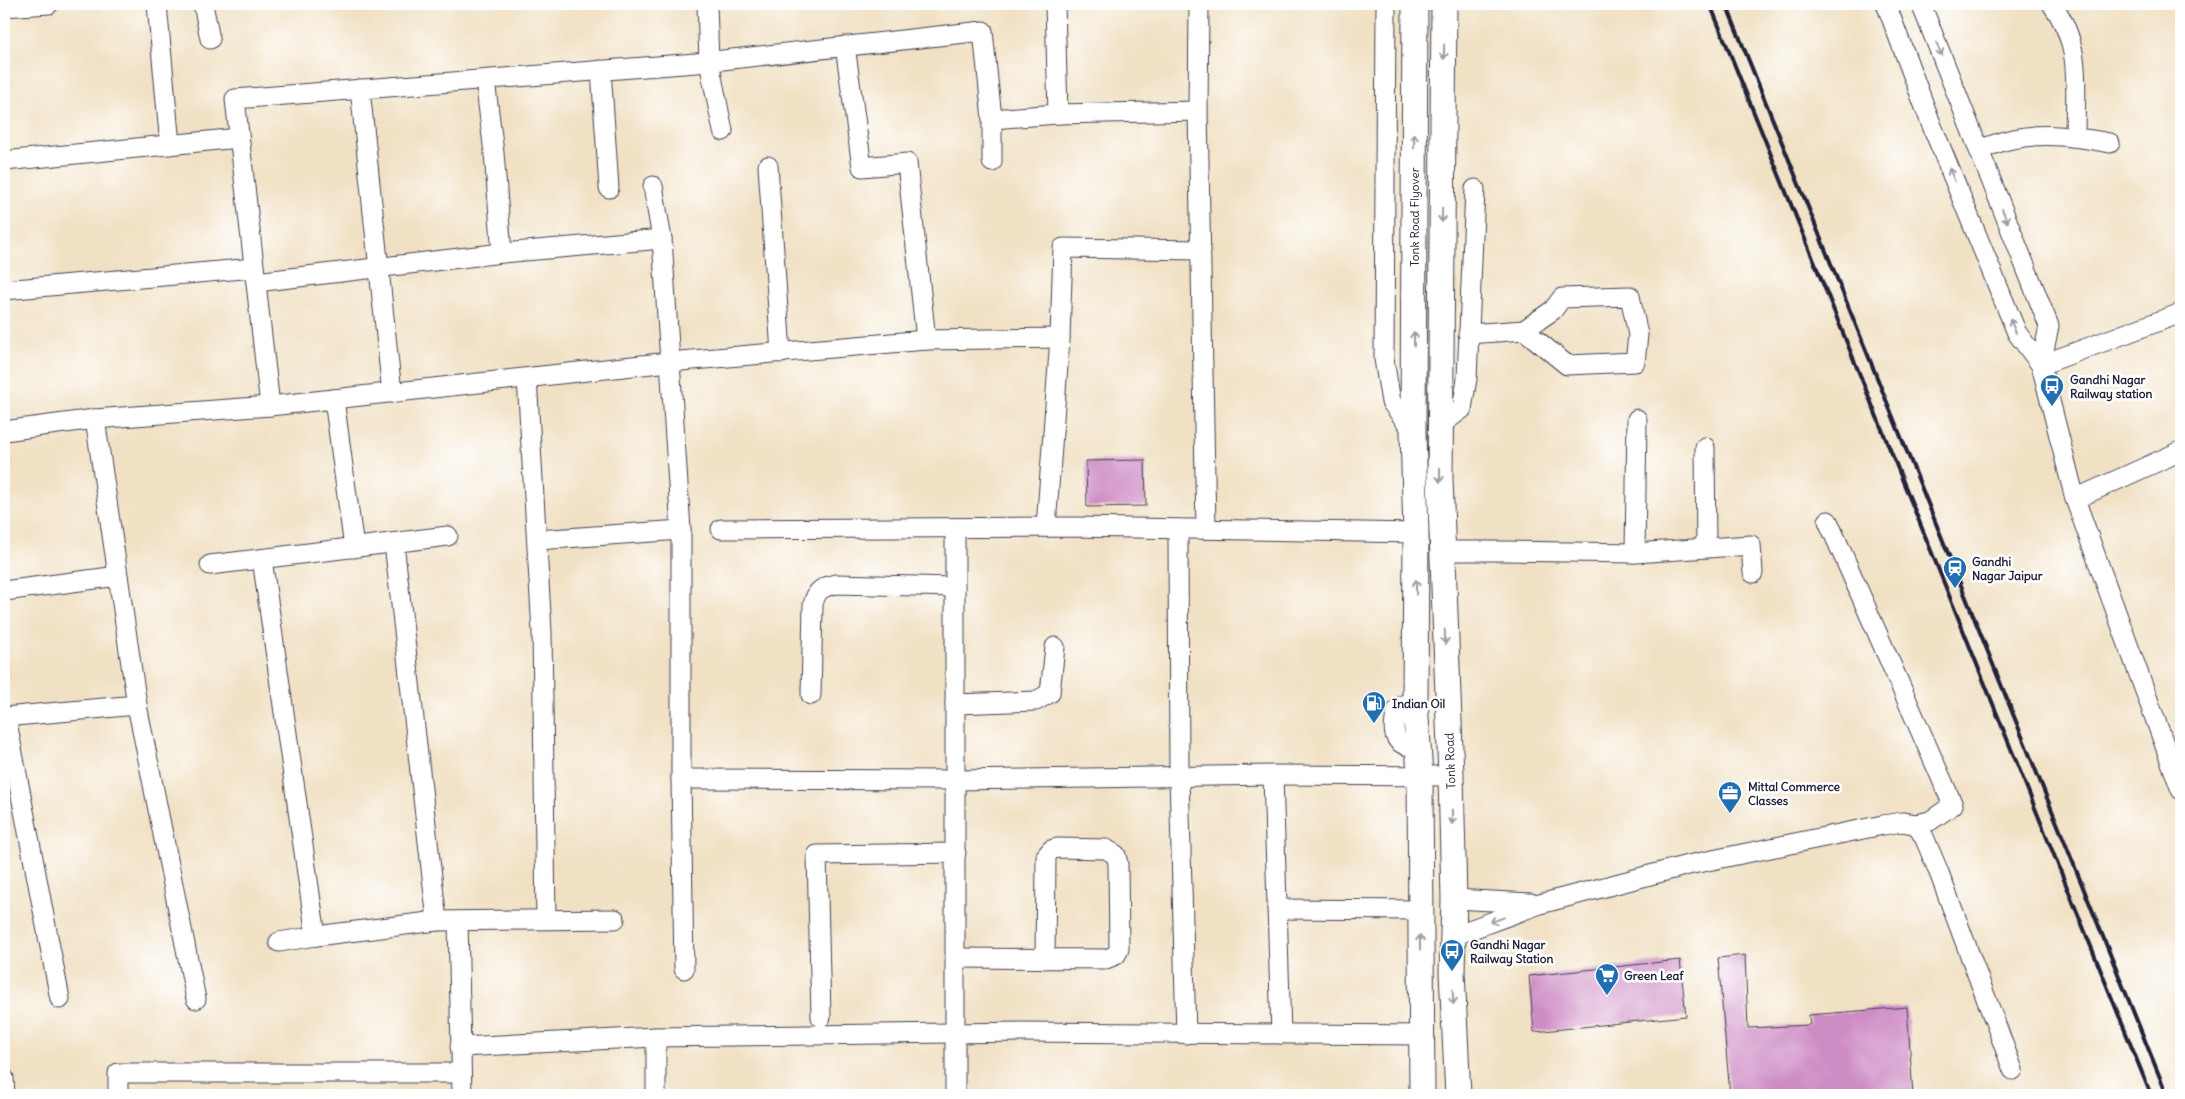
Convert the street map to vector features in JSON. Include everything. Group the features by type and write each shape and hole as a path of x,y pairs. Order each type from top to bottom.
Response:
{"main road":[{"name":"Tonk Road Flyover","path":"1413,431 1415,4"},
{"path":"1439,426 1444,4"},
{"name":"Tonk Road","path":"1439,426 1454,898 1452,972 1458,1095"},
{"path":"1413,431 1416,534 1416,703 1420,774 1420,1035 1422,1095"}],"street":[{"path":"4,7 49,4"},
{"path":"157,4 170,145"},
{"path":"203,4 210,39"},
{"path":"707,4 709,62 723,131"},
{"path":"1055,4 1058,114"},
{"path":"1199,4 1198,112 1206,529"},
{"path":"1386,4 1384,359 1391,402 1413,431"},
{"path":"1886,4 1932,126 2016,333 2042,365"},
{"path":"1921,4 2049,326 2042,365 2075,499 2181,790"},
{"path":"2052,4 2064,21 2071,38 2075,61 2075,136"},
{"path":"270,406 235,99 709,62 983,31 992,119 992,162"},
{"path":"845,46 862,167 907,163 926,340"},
{"path":"601,70 608,188"},
{"path":"485,80 494,154 502,253"},
{"path":"360,89 392,393"},
{"path":"992,119 1058,114 1198,112"},
{"path":"1979,150 2011,139 2031,136 2075,136 2110,143"},
{"path":"4,161 239,138"},
{"path":"768,166 781,353"},
{"path":"653,186 662,239 681,530 681,779 684,969"},
{"path":"1439,426 1462,410 1466,379 1476,189"},
{"path":"4,290 379,267 502,253 662,239"},
{"path":"1046,527 1060,338 1063,248 1201,250"},
{"path":"1468,334 1524,330 1553,310 1562,298 1630,296 1638,335 1635,362 1567,364 1524,330"},
{"path":"2042,365 2181,313"},
{"path":"4,431 95,419 270,406 669,362 926,340 1060,338"},
{"path":"527,378 542,632 546,919"},
{"path":"334,399 354,548"},
{"path":"95,419 137,705 196,999"},
{"path":"1635,553 1637,419"},
{"path":"1705,447 1706,547"},
{"path":"2075,499 2181,452"},
{"path":"1453,936 1540,904 1696,863 1883,825 1902,822 1916,824 1930,821 1952,805 1828,521"},
{"path":"721,529 1046,527 1416,534"},
{"path":"954,528 955,1095"},
{"path":"1178,529 1179,776 1186,1034"},
{"path":"536,540 681,530"},
{"path":"210,565 448,536"},
{"path":"394,543 437,921"},
{"path":"1442,551 1507,550 1635,553 1751,545 1753,574"},
{"path":"262,559 316,936"},
{"path":"4,591 118,576"},
{"path":"811,695 813,605 816,593 823,587 836,584 955,586"},
{"path":"955,704 1036,701 1044,697 1050,693 1055,647"},
{"path":"60,999 5,717 137,705"},
{"path":"681,779 955,780 1420,774 1451,776"},
{"path":"1273,775 1281,1034"},
{"path":"1916,824 1924,837 1938,870 2013,1070"},
{"path":"956,958 1106,960 1116,955 1119,949 1118,864 1116,855 1106,849 1058,848 1051,850 1046,856 1045,959"},
{"path":"821,1017 817,855 956,853"},
{"path":"1454,898 1540,904"},
{"path":"1277,909 1420,910"},
{"path":"279,942 437,921 616,919"},
{"path":"458,921 462,1095"},
{"path":"460,1047 656,1037 956,1033 1420,1035"},
{"path":"656,1037 656,1095"},
{"path":"118,1095 118,1073 461,1073"},
{"path":"4,1078 4,1095"}],"building":[{"path":"1145,460 1146,506 1087,507 1086,461"},
{"path":"1745,955 1748,1028 1810,1025 1809,1015 1907,1007 1913,1095 1730,1095 1718,958"},
{"name":"Green Leaf","path":"1680,960 1686,1016 1534,1032 1529,976"}],"railway":[{"path":"1710,4 2151,1095"},
{"path":"1726,4 2167,1095"}],"place":[{"name":"Gandhi Nagar Railway station","path":"2052,407"},
{"name":"Gandhi Nagar Jaipur","path":"1955,589"},
{"name":"Indian Oil","path":"1374,724"},
{"name":"Mittal Commerce Classes","path":"1730,814"},
{"name":"Gandhi Nagar Railway Station","path":"1452,972"},
{"name":"Green Leaf","path":"1607,996"}]}
